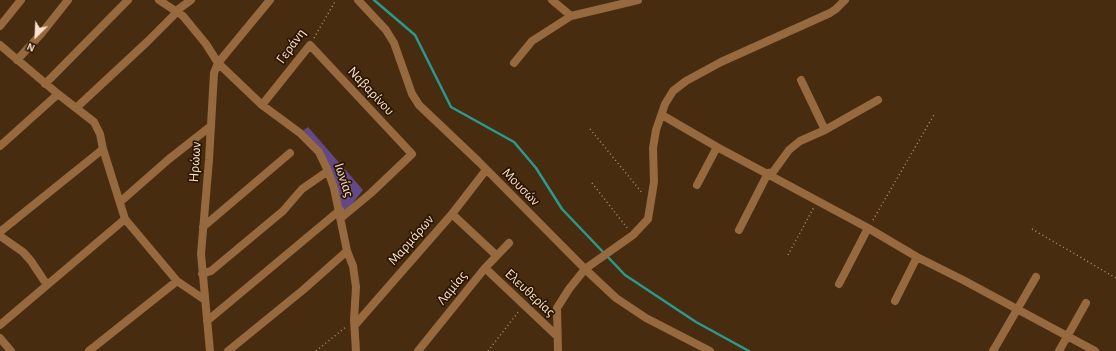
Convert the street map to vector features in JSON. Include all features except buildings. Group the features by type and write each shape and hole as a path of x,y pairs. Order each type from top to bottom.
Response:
{"street":[{"path":"0,26 21,0"},
{"path":"17,60 41,34 68,0"},
{"path":"46,84 128,0"},
{"path":"159,0 183,16 218,63 270,0"},
{"path":"76,108 147,42 173,16 176,11 191,0"},
{"name":"Μουσών","path":"358,0 386,30 394,42 415,99 585,269 616,298 646,318 707,350"},
{"path":"552,0 571,16"},
{"path":"514,63 532,41 571,16 638,0"},
{"path":"558,351 557,308 569,289 585,269 633,235 648,219 654,182 653,148 656,130 668,99 673,91 686,81 721,62 830,13 846,0"},
{"path":"0,45 94,122 100,134 103,149 125,219 176,281 204,300"},
{"name":"Γεράνη","path":"262,105 310,45"},
{"name":"Ναβαρίνου","path":"310,45 412,154 371,193 340,214"},
{"name":"Ιωνίας","path":"218,63 262,105 300,133 319,152 334,188 347,251 353,266 356,287 354,323 356,351"},
{"name":"Ηρώων","path":"210,351 204,300 201,254 209,160 214,73 218,63"},
{"path":"801,80 824,130"},
{"path":"0,146 58,94"},
{"path":"739,230 768,173 773,172 789,150 800,141 824,130 878,100"},
{"path":"662,115 717,147 818,200 918,257 1018,309 1094,351"},
{"path":"120,202 169,159 211,126"},
{"path":"697,185 717,147"},
{"path":"0,232 103,149"},
{"path":"203,227 290,153"},
{"name":"Μαρμάρων","path":"354,323 452,214 486,170"},
{"path":"202,274 211,271 283,211 302,188 328,171"},
{"path":"207,321 340,214"},
{"path":"452,214 496,255"},
{"path":"0,325 125,219"},
{"path":"840,284 868,228"},
{"path":"0,236 23,252 47,285"},
{"name":"Λαμίας","path":"418,351 485,268 509,243"},
{"path":"228,351 303,290 347,251"},
{"path":"895,301 918,257"},
{"name":"Ελευθερίας","path":"485,268 557,336"},
{"path":"993,351 1036,277"},
{"path":"89,351 176,281"},
{"path":"1059,351 1086,303"},
{"path":"0,338 11,351"}],"path":[{"name":"Γεράνη","path":"310,45 336,0"},
{"path":"868,228 934,113"},
{"path":"590,129 651,203"},
{"path":"592,184 633,235"},
{"path":"788,255 818,200"},
{"path":"1032,229 1116,278"},
{"path":"488,351 524,305"},
{"path":"316,351 354,323"}],"shaded area":[{"path":"308,127 363,190 341,218 328,171 300,133"}],"waterway":[{"path":"374,0 415,35 451,107 514,142 536,168 562,209 625,275 696,322 749,351"}]}
